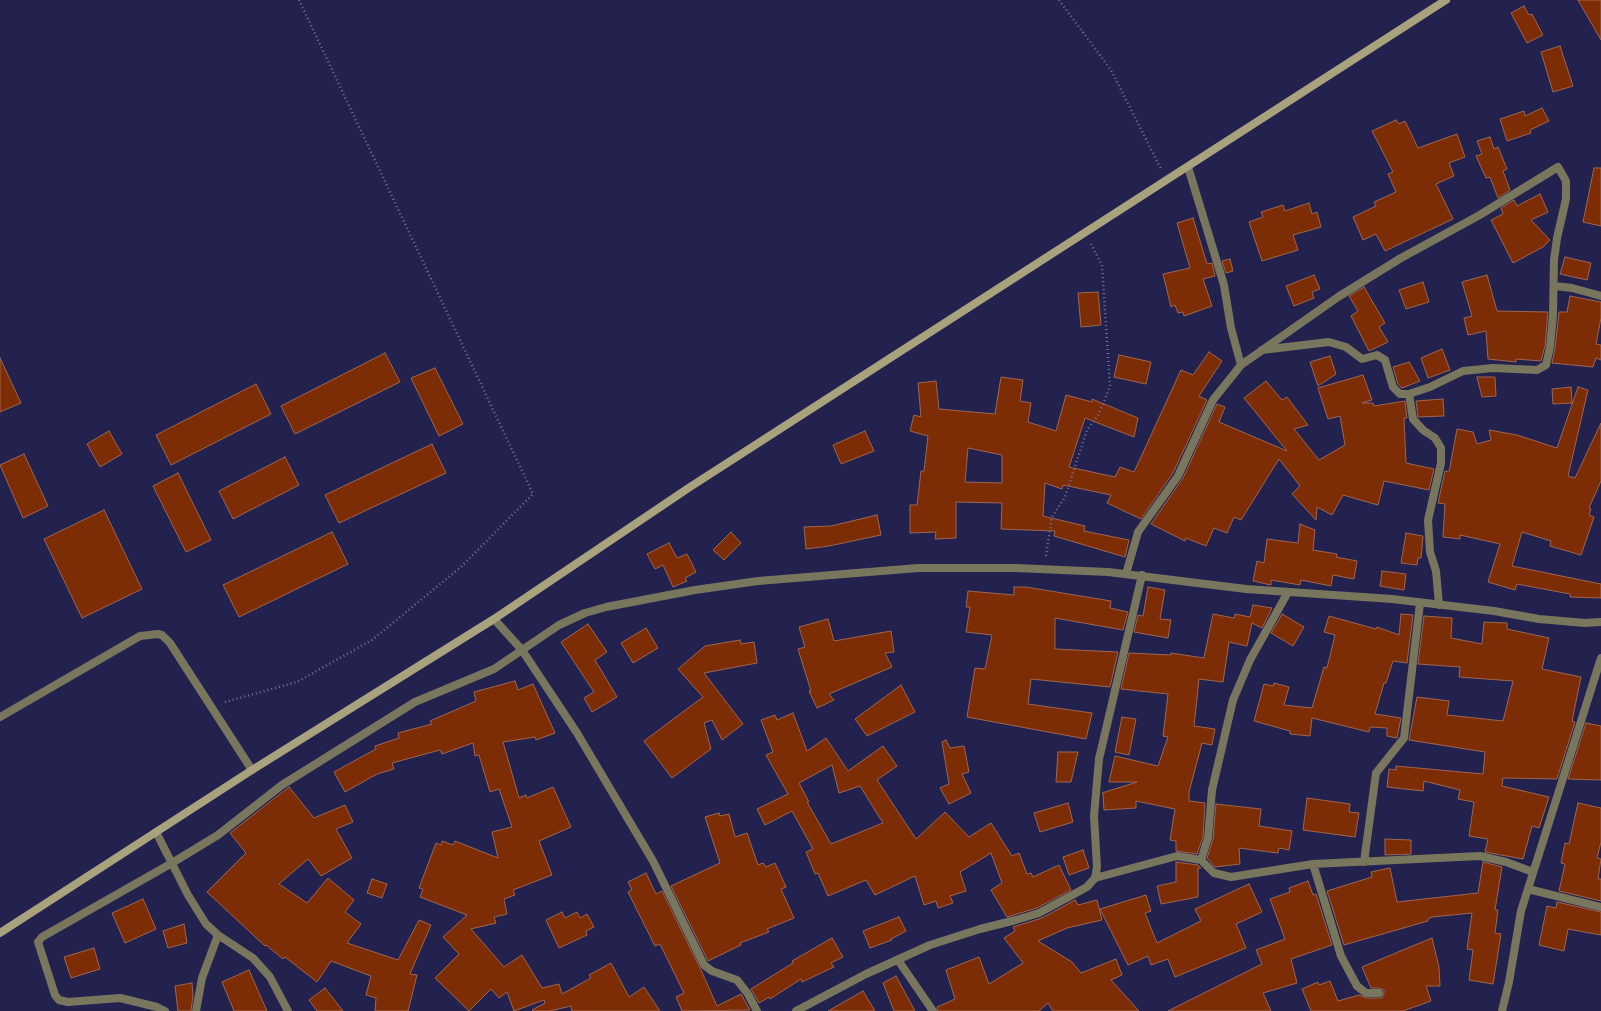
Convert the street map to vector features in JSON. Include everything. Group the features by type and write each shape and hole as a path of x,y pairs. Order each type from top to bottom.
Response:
{"main road":[{"path":"0,933 252,770 494,619 690,487 1446,0"}],"street":[{"path":"1188,167 1224,285 1231,328 1241,364"},
{"path":"1126,574 1138,532 1178,476 1212,400 1241,364 1338,297 1401,258 1478,216 1558,167 1566,181 1566,199 1557,238 1554,260 1555,286 1550,347 1546,365 1537,370 1493,368 1463,371 1430,388 1410,394 1400,394 1393,387 1385,360 1377,355 1362,359 1346,346 1329,342 1262,350"},
{"path":"1555,286 1572,288 1601,296"},
{"path":"1410,394 1413,419 1423,430 1435,438 1441,448 1441,463 1428,520 1430,552 1436,571 1439,605"},
{"path":"166,1011 157,1007 120,998 68,1002 59,1000 55,995 38,942 42,937 218,835 282,785 328,754 415,702 494,668 559,625 585,613 626,603 731,584 918,568 1044,568 1126,574 1288,592 1420,603 1494,611 1539,619 1585,623 1601,622"},
{"path":"796,1011 898,960 930,946 1038,913 1087,887 1095,878 1097,868 1094,816 1099,759 1142,576"},
{"path":"1201,860 1208,838 1212,790 1233,700 1250,660 1288,592"},
{"path":"1364,862 1376,773 1404,738 1420,603"},
{"path":"494,619 522,650 577,733 653,860 704,965 712,971 737,980 748,994 757,1011"},
{"path":"0,716 28,702 140,636 150,634 162,636 170,643 252,770"},
{"path":"1502,1011 1521,911 1601,658"},
{"path":"156,832 196,910 206,924 218,935 253,958 270,977 288,1011"},
{"path":"1095,878 1177,856 1201,860 1214,873 1231,877 1313,864 1480,856 1506,862 1533,872"},
{"path":"1313,864 1341,956 1357,986 1366,993 1379,993"},
{"path":"1528,889 1601,907"},
{"path":"196,1011 202,978 218,935"},
{"path":"898,960 933,1011"}],"path":[{"path":"211,706 297,682 372,640 461,566 533,494 299,0"},
{"path":"1059,0 1111,70 1166,180"},
{"path":"1044,568 1052,517 1065,497 1087,430 1099,414 1110,386 1102,265 1086,232"}],"building":[{"path":"1578,0 1601,0 1601,40"},
{"path":"1524,6 1529,15 1532,14 1543,35 1527,43 1511,13"},
{"path":"1560,46 1573,86 1553,92 1541,52"},
{"path":"1542,108 1549,121 1530,130 1531,133 1507,141 1500,119 1524,111 1525,116"},
{"path":"1396,120 1399,124 1405,121 1418,148 1457,134 1465,157 1449,163 1454,176 1436,184 1453,219 1385,251 1376,234 1363,240 1353,217 1376,206 1374,202 1396,192 1388,174 1393,172 1372,131"},
{"path":"1490,137 1494,149 1498,147 1507,169 1503,171 1510,190 1498,198 1490,177 1486,178 1476,156 1482,154 1477,141"},
{"path":"1594,168 1601,168 1601,226 1583,222"},
{"path":"1540,194 1548,212 1531,220 1550,240 1543,247 1513,263 1491,220 1503,214 1501,208 1514,200 1517,206"},
{"path":"1309,203 1312,214 1317,212 1321,227 1293,235 1298,250 1262,261 1249,222 1263,217 1261,212 1283,205 1285,211"},
{"path":"1193,218 1207,264 1212,263 1215,276 1203,279 1212,306 1184,316 1183,312 1178,313 1175,305 1171,307 1163,274 1190,268 1177,223"},
{"path":"1565,257 1591,263 1587,280 1560,274"},
{"path":"1230,259 1233,271 1226,273 1222,261"},
{"path":"1314,275 1320,289 1312,292 1314,298 1294,306 1286,286"},
{"path":"1487,275 1497,311 1548,312 1545,346 1541,361 1516,359 1516,362 1488,359 1486,331 1468,335 1464,318 1472,316 1462,282"},
{"path":"1423,282 1429,302 1406,309 1399,290"},
{"path":"1364,287 1385,323 1379,327 1388,342 1369,351 1351,316 1358,311 1349,296"},
{"path":"1098,292 1101,325 1081,327 1078,293"},
{"path":"1570,296 1601,302 1601,318 1596,344 1601,345 1601,360 1596,358 1593,367 1552,363 1559,312 1567,312"},
{"path":"1442,349 1450,370 1428,378 1421,358"},
{"path":"1209,352 1222,361 1199,396 1207,400 1173,473 1141,519 1107,503 1111,495 1063,485 1062,489 1045,483 1043,516 1085,526 1084,531 1129,540 1125,557 1054,536 1055,531 1001,529 1002,503 956,502 956,538 935,539 936,532 910,533 910,505 917,505 921,471 924,471 928,436 910,431 914,415 921,417 918,383 936,381 939,409 995,414 1001,377 1023,380 1020,401 1031,403 1028,422 1056,431 1066,395 1092,402 1092,399 1138,418 1134,437 1085,418 1069,467 1115,477 1120,467 1134,472 1181,370 1193,375","holes":["968,448 1002,455 1002,483 965,482"]},
{"path":"385,353 400,382 295,434 281,406"},
{"path":"1119,355 1151,362 1146,384 1114,377"},
{"path":"1330,356 1336,374 1318,386 1310,362"},
{"path":"0,358 21,403 0,412"},
{"path":"1409,362 1420,381 1402,388 1398,384 1393,367"},
{"path":"435,368 463,424 439,436 411,378"},
{"path":"1363,375 1372,400 1362,403 1373,403 1374,406 1405,401 1407,418 1404,418 1406,463 1434,469 1429,490 1384,481 1378,505 1343,495 1332,515 1317,507 1316,520 1292,494 1300,486 1279,459 1241,520 1234,517 1227,533 1214,528 1206,546 1186,538 1185,541 1151,524 1183,478 1217,404 1225,407 1219,422 1287,451 1244,398 1266,381 1282,400 1287,397 1308,425 1294,429 1319,460 1345,445 1340,416 1328,419 1318,388"},
{"path":"1477,377 1495,377 1496,396 1482,397"},
{"path":"256,384 271,414 171,465 156,435"},
{"path":"1571,387 1572,403 1553,404 1552,389"},
{"path":"1578,387 1588,390 1568,476 1575,478 1601,423 1601,481 1589,508 1591,509 1589,515 1594,517 1581,555 1550,546 1551,541 1522,532 1512,566 1601,584 1601,598 1570,597 1570,594 1517,584 1515,590 1488,582 1500,544 1460,535 1460,539 1443,537 1445,504 1438,503 1445,471 1449,472 1457,429 1473,432 1477,444 1491,440 1489,430 1517,435 1557,448"},
{"path":"1443,399 1444,416 1418,417 1416,401"},
{"path":"109,431 122,454 100,467 87,444"},
{"path":"865,431 874,451 841,464 833,445"},
{"path":"432,444 446,473 339,523 325,495"},
{"path":"24,454 48,506 23,518 0,465"},
{"path":"285,457 299,485 233,519 219,491"},
{"path":"178,473 211,540 186,552 153,486"},
{"path":"104,510 142,589 82,618 44,539"},
{"path":"877,515 881,535 829,546 806,549 804,527 831,526"},
{"path":"1300,524 1315,530 1313,550 1337,554 1336,557 1357,561 1354,579 1333,575 1331,586 1301,580 1300,585 1271,580 1271,585 1253,581 1257,561 1264,563 1267,539 1298,543"},
{"path":"332,532 348,564 239,617 223,585"},
{"path":"731,532 741,543 724,560 713,550"},
{"path":"1406,533 1423,536 1421,558 1418,558 1417,565 1401,563"},
{"path":"669,543 677,558 687,554 696,572 685,578 687,581 673,587 663,565 655,569 647,554"},
{"path":"1382,571 1406,574 1404,590 1380,586"},
{"path":"1014,587 1026,587 1111,601 1110,608 1128,612 1123,630 1055,618 1055,649 1118,652 1110,687 1031,679 1028,704 1092,713 1086,739 967,717 975,668 985,669 992,635 966,632 970,607 966,607 968,591 1014,595"},
{"path":"1148,587 1165,590 1160,619 1171,620 1168,638 1134,632 1138,615 1143,616"},
{"path":"1253,605 1272,608 1262,628 1252,623 1247,646 1229,642 1223,682 1199,679 1194,726 1215,729 1212,745 1202,743 1189,792 1189,801 1205,803 1203,837 1197,854 1176,851 1176,841 1170,840 1175,809 1136,801 1136,808 1104,810 1102,793 1137,782 1109,782 1115,756 1158,766 1168,737 1163,736 1168,694 1121,689 1129,653 1171,655 1171,653 1204,658 1213,614 1234,618 1235,614 1250,617"},
{"path":"1282,614 1304,627 1293,646 1271,633"},
{"path":"1401,614 1413,615 1407,663 1393,661 1386,683 1384,683 1375,714 1401,718 1397,738 1387,736 1387,728 1370,727 1369,732 1312,718 1310,736 1290,734 1290,731 1254,721 1264,684 1273,686 1274,683 1289,687 1284,705 1312,708 1324,667 1327,668 1335,635 1324,632 1329,616 1376,629 1377,627 1399,635"},
{"path":"1424,616 1452,618 1451,638 1482,644 1484,622 1507,623 1507,629 1549,638 1542,669 1581,677 1572,721 1575,722 1557,779 1503,778 1502,786 1549,797 1539,828 1532,826 1523,859 1485,852 1488,839 1469,836 1474,802 1458,799 1460,790 1424,781 1423,791 1387,787 1389,769 1396,770 1396,766 1483,774 1485,752 1409,740 1417,697 1449,701 1447,715 1503,721 1513,681 1459,677 1460,667 1418,664"},
{"path":"828,619 834,641 891,631 894,652 885,653 892,667 829,694 834,700 817,708 809,691 811,691 798,649 805,647 799,627"},
{"path":"588,624 607,652 595,660 617,697 592,712 584,698 594,692 561,642"},
{"path":"646,628 658,648 633,663 621,643"},
{"path":"740,640 741,644 754,642 757,663 704,673 743,724 722,740 712,720 704,723 711,749 672,778 644,741 703,697 678,669 705,646"},
{"path":"515,681 518,690 533,684 555,733 536,740 535,737 503,742 519,798 526,795 527,798 553,787 571,827 539,841 552,875 513,890 515,895 504,899 507,914 494,917 496,923 471,929 504,967 522,955 542,988 559,984 562,994 591,978 589,975 611,963 629,997 644,987 660,1011 572,1011 571,1006 550,1011 532,1010 545,1003 544,1000 514,1011 507,992 499,998 491,989 469,1011 435,978 459,954 443,937 467,915 420,897 423,889 419,888 436,843 441,845 442,841 453,845 455,841 498,858 492,832 512,827 499,789 490,792 479,755 475,756 473,743 442,754 440,750 392,763 394,769 377,774 345,792 334,772 376,749 375,746 399,738 398,733 432,724 430,721 476,701 474,692"},
{"path":"901,685 915,712 867,736 855,719"},
{"path":"793,713 807,751 826,738 848,771 883,746 897,766 877,780 916,839 945,812 969,837 991,823 1012,856 1019,853 1027,874 1031,873 1033,877 1059,865 1071,890 1037,908 1007,917 991,890 1002,883 991,853 960,872 966,891 950,896 953,903 938,908 936,901 924,905 915,876 875,895 866,880 828,896 818,873 815,874 806,852 813,849 792,811 765,825 757,809 788,794 766,755 773,752 761,720 775,715 777,720","holes":["832,765 839,793 860,786 883,823 831,844 807,802 809,802 799,783"]},
{"path":"1122,717 1136,719 1129,755 1115,752"},
{"path":"1586,723 1601,726 1601,780 1568,779"},
{"path":"946,740 950,748 964,746 969,772 962,774 971,793 949,804 940,788 949,784 942,742"},
{"path":"1058,752 1078,752 1071,782 1056,782"},
{"path":"289,787 314,818 345,805 353,822 336,829 352,858 321,876 308,859 279,884 307,903 328,878 354,900 345,912 361,924 347,943 398,960 419,920 431,925 410,974 417,975 408,1011 375,1011 376,998 366,995 371,976 331,961 317,982 285,957 283,959 266,945 265,946 207,892 246,853 230,833"},
{"path":"1307,798 1350,804 1349,812 1359,813 1355,837 1303,830"},
{"path":"1068,803 1073,822 1040,832 1034,813"},
{"path":"1578,803 1601,808 1601,842 1597,858 1601,859 1598,879 1601,879 1601,901 1559,891 1565,864 1561,863 1565,843 1569,844"},
{"path":"1216,804 1261,809 1259,826 1292,831 1289,850 1279,848 1278,853 1239,848 1240,864 1215,867 1207,858 1213,839"},
{"path":"719,813 720,816 729,814 735,837 747,833 758,865 763,863 766,867 775,863 786,887 781,889 794,918 767,929 769,932 740,943 741,945 708,961 671,886 720,863 705,817"},
{"path":"1385,839 1411,840 1411,854 1385,855"},
{"path":"1083,850 1089,868 1069,875 1063,857"},
{"path":"1176,862 1198,865 1201,868 1198,868 1198,897 1161,904 1157,886 1176,882"},
{"path":"1483,862 1502,867 1495,910 1498,910 1495,933 1501,934 1493,984 1469,980 1473,950 1467,949 1472,913 1432,917 1428,919 1428,921 1344,945 1327,891 1372,877 1371,872 1390,868 1397,902 1478,893"},
{"path":"646,873 656,894 662,891 717,1006 741,994 750,1010 682,1011 676,997 684,993 660,944 655,946 628,892 632,890 628,882"},
{"path":"372,879 387,884 382,898 367,893"},
{"path":"1308,881 1313,895 1316,894 1332,945 1291,959 1297,983 1263,993 1271,1011 1168,1011 1262,964 1256,950 1285,939 1270,899 1290,892 1289,888"},
{"path":"1249,884 1262,912 1236,924 1246,948 1175,977 1168,959 1151,965 1148,956 1128,965 1100,909 1146,895 1151,911 1145,913 1157,943 1201,921 1195,909"},
{"path":"143,899 156,929 125,943 112,913"},
{"path":"1075,900 1078,905 1097,900 1102,920 1067,928 1038,941 1072,962 1081,973 1116,959 1122,975 1111,980 1139,1011 1053,1011 1048,1003 1039,1011 938,1011 937,1007 955,999 946,970 979,957 989,984 1023,963 1004,938 1015,931 1013,927 1042,918"},
{"path":"1557,902 1601,912 1601,935 1568,929 1564,951 1539,945 1547,906 1556,908"},
{"path":"562,912 565,918 577,912 580,918 587,914 594,927 586,931 587,935 559,948 546,920"},
{"path":"899,917 906,931 891,939 892,940 870,948 863,931"},
{"path":"184,924 187,943 168,948 163,931"},
{"path":"832,938 843,957 831,963 834,967 802,982 801,979 770,999 769,997 759,1003 751,989 793,963 792,961"},
{"path":"1432,938 1439,967 1440,986 1426,986 1431,1001 1403,1011 1311,1011 1302,989 1318,982 1319,985 1330,981 1338,1001 1359,995 1366,998 1382,998 1384,990 1379,988 1371,988 1362,967"},
{"path":"94,948 100,969 71,978 64,957"},
{"path":"249,970 267,1011 234,1011 222,982"},
{"path":"896,976 915,1011 894,1011 883,983"},
{"path":"192,983 193,996 191,1011 178,1011 175,986"},
{"path":"325,988 343,1011 317,1011 309,1000"},
{"path":"863,991 875,1011 828,1011"}]}
